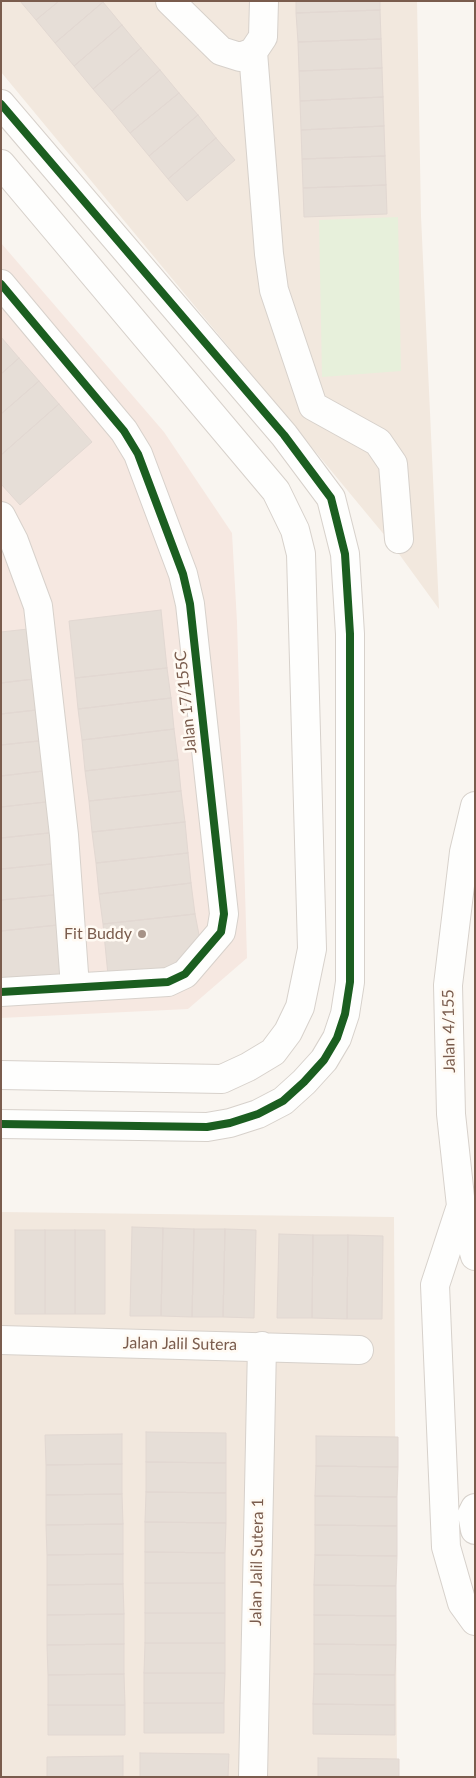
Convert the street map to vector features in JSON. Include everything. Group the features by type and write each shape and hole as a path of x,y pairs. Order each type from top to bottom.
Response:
{"street":[{"path":"170,1 221,51 246,54"},
{"path":"246,54 263,37 264,1"},
{"path":"246,54 274,290 313,406 378,442 393,464 399,539"},
{"path":"1,104 284,435 331,498 345,554 350,634 350,982 345,1014 337,1038 324,1060 283,1101 258,1114 230,1122 207,1126 4,1122"},
{"path":"1,164 276,491 295,530 301,554 312,948 300,1007 288,1032 273,1052 248,1068 222,1079 1,1075"},
{"name":"Jalan 17/155C","path":"1,284 124,431 138,454 183,574 190,604 224,914 221,932 185,974 168,982 1,992"},
{"path":"1,516 14,541 38,606 64,835 75,987"},
{"name":"Jalan 4/155","path":"475,806 470,852 448,985 450,1114 461,1206 475,1256"},
{"path":"461,1206 435,1285 446,1547 462,1603 475,1622"},
{"name":"Jalan Jalil Sutera","path":"1,1340 359,1350"},
{"name":"Jalan Jalil Sutera 1","path":"253,1777 262,1346"},
{"path":"475,1508 472,1514 475,1530"}],"shaded area":[{"path":"1,1 417,1 421,216 439,609 391,543 1,72"},
{"path":"1,243 164,432 232,533 237,622 247,958 188,1009 1,1018"},
{"path":"1,1212 394,1217 397,1777 1,1777"}],"green space":[{"path":"398,217 401,371 322,377 319,220"}],"building":[{"path":"20,1 59,1 36,20"},
{"path":"59,1 103,2 55,43 36,20"},
{"path":"296,1 380,1 380,10 296,13"},
{"path":"103,2 122,25 74,66 55,43"},
{"path":"380,10 381,39 298,42 296,13"},
{"path":"122,25 141,48 93,89 74,66"},
{"path":"381,39 382,68 299,71 298,42"},
{"path":"141,48 160,70 112,111 93,89"},
{"path":"382,68 383,97 300,101 299,71"},
{"path":"160,70 179,93 130,133 112,111"},
{"path":"179,93 198,115 149,156 130,133"},
{"path":"383,97 384,126 301,130 300,101"},
{"path":"198,115 216,138 168,179 149,156"},
{"path":"384,126 385,156 302,159 301,130"},
{"path":"216,138 235,160 187,201 168,179"},
{"path":"385,156 386,185 303,188 302,159"},
{"path":"386,185 387,214 304,217 303,188"},
{"path":"1,337 19,358 1,374"},
{"path":"19,358 39,381 1,414 1,374"},
{"path":"39,381 59,404 1,455 1,414"},
{"path":"59,404 92,442 20,505 1,484 1,455"},
{"path":"161,610 167,668 75,678 69,621"},
{"path":"37,628 42,678 1,683 1,632"},
{"path":"167,668 171,698 78,709 75,678"},
{"path":"42,678 45,709 1,714 1,683"},
{"path":"171,698 174,729 82,740 78,709"},
{"path":"45,709 48,740 1,745 1,714"},
{"path":"174,729 178,760 85,771 82,740"},
{"path":"48,740 52,770 1,776 1,745"},
{"path":"178,760 181,791 89,801 85,771"},
{"path":"52,770 55,801 1,807 1,776"},
{"path":"181,791 185,822 92,832 89,801"},
{"path":"55,801 58,832 1,838 1,807"},
{"path":"185,822 188,853 96,863 92,832"},
{"path":"58,832 61,863 1,869 1,838"},
{"path":"188,853 191,883 99,894 96,863"},
{"path":"61,863 64,894 1,900 1,869"},
{"path":"191,883 195,914 103,924 99,894"},
{"path":"64,894 67,924 1,931 1,900"},
{"path":"195,914 200,940 180,967 108,975 103,924"},
{"path":"67,924 74,977 1,980 1,931"},
{"path":"132,1227 163,1228 161,1316 130,1316"},
{"path":"163,1228 194,1229 192,1317 161,1316"},
{"path":"194,1229 225,1229 223,1317 192,1317"},
{"path":"225,1229 256,1230 254,1318 223,1317"},
{"path":"15,1230 45,1230 45,1314 15,1314"},
{"path":"45,1230 75,1230 75,1314 45,1314"},
{"path":"75,1230 105,1230 105,1314 75,1314"},
{"path":"279,1234 313,1235 312,1318 277,1318"},
{"path":"313,1235 348,1235 347,1319 312,1318"},
{"path":"348,1235 383,1236 382,1319 347,1319"},
{"path":"146,1432 226,1433 226,1463 146,1462"},
{"path":"122,1434 122,1464 46,1465 45,1435"},
{"path":"316,1436 398,1437 398,1467 316,1466"},
{"path":"146,1462 226,1463 226,1493 146,1492"},
{"path":"122,1464 122,1494 46,1495 46,1465"},
{"path":"316,1466 398,1467 397,1497 315,1496"},
{"path":"146,1492 226,1493 226,1523 145,1522"},
{"path":"122,1494 123,1524 46,1525 46,1495"},
{"path":"315,1496 397,1497 397,1526 315,1525"},
{"path":"145,1522 226,1523 225,1553 145,1552"},
{"path":"123,1524 123,1554 47,1555 46,1525"},
{"path":"315,1525 397,1526 397,1556 315,1555"},
{"path":"145,1552 225,1553 225,1583 145,1583"},
{"path":"123,1554 123,1584 47,1585 47,1555"},
{"path":"315,1555 397,1556 396,1586 314,1585"},
{"path":"145,1583 225,1583 225,1613 145,1613"},
{"path":"123,1584 124,1614 47,1615 47,1585"},
{"path":"314,1585 396,1586 396,1616 314,1615"},
{"path":"145,1613 225,1613 225,1643 145,1643"},
{"path":"124,1614 124,1644 47,1645 47,1615"},
{"path":"314,1615 396,1616 396,1645 314,1644"},
{"path":"145,1643 225,1643 225,1673 144,1673"},
{"path":"124,1644 124,1674 48,1675 47,1645"},
{"path":"314,1644 396,1645 395,1675 314,1674"},
{"path":"144,1673 225,1673 224,1703 144,1703"},
{"path":"124,1674 125,1705 48,1705 48,1675"},
{"path":"314,1674 395,1675 395,1705 313,1704"},
{"path":"144,1703 224,1703 224,1733 144,1733"},
{"path":"313,1704 395,1705 395,1735 313,1734"},
{"path":"48,1705 125,1705 125,1735 48,1735"},
{"path":"140,1753 229,1754 228,1777 140,1777"},
{"path":"123,1756 123,1777 47,1777 47,1757"},
{"path":"318,1758 399,1759 399,1777 318,1777"}],"cycle path":[{"path":"1,104 284,435 331,498 345,554 350,634 350,982 345,1014 337,1038 324,1060 283,1101 258,1114 230,1123 207,1127 1,1124"},
{"path":"1,284 124,431 138,454 183,574 190,604 224,914 221,932 185,974 168,982 1,992"}],"place":[{"name":"Fit Buddy","path":"142,934"}]}
